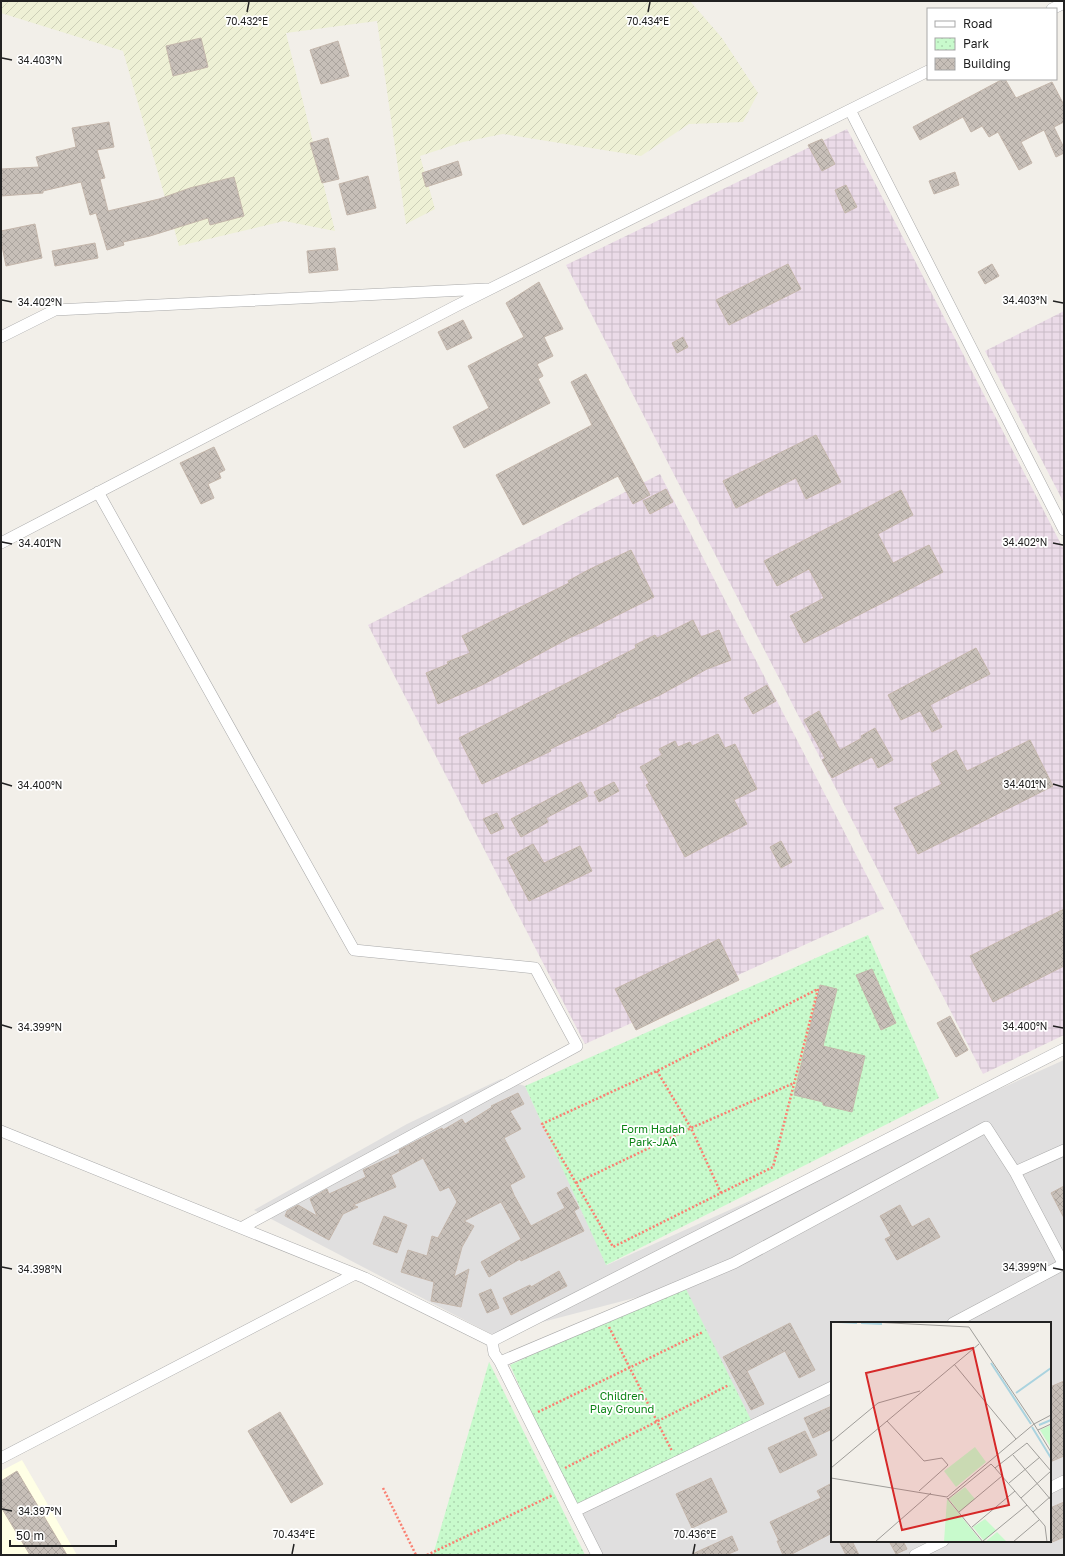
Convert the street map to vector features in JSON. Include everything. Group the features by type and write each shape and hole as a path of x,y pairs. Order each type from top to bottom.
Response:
{"street":[{"path":"1054,8 1064,3"},
{"path":"1,543 491,289 927,72"},
{"path":"850,110 1064,530"},
{"path":"1,337 55,310 491,289"},
{"path":"98,492 354,950 535,968 577,1046 241,1228"},
{"path":"492,1341 1064,1049"},
{"path":"500,1362 734,1263 986,1127 1015,1172 1064,1265 955,1322"},
{"path":"1,1131 355,1274 492,1341"},
{"path":"1015,1172 1064,1150"},
{"path":"1,1458 355,1274"},
{"path":"492,1341 494,1353 500,1362 597,1555"},
{"path":"575,1511 831,1387"},
{"path":"1051,1488 1064,1481"},
{"path":"915,1555 941,1542"}],"path":[{"path":"818,989 773,1167 613,1247 542,1124 657,1071 818,989"},
{"path":"657,1071 691,1128 722,1193"},
{"path":"576,1183 691,1128 794,1083"},
{"path":"605,1318 678,1462"},
{"path":"528,1417 703,1332"},
{"path":"556,1473 729,1385"},
{"path":"383,1488 416,1555"},
{"path":"427,1555 564,1489"}],"shaded area":[{"path":"1,1 690,1 722,38 758,93 743,122 689,124 641,156 503,134 463,142 420,156 435,209 406,224 377,21 286,33 335,231 284,221 179,246 123,51 1,13"},
{"path":"847,129 1064,550 1064,1035 983,1074 566,265"},
{"path":"1064,311 1064,503 985,351"},
{"path":"660,474 884,909 585,1044 368,625"},
{"path":"1064,1060 1064,1555 597,1555 575,1511 684,1285 493,1335 254,1210 407,1124 501,1079 525,1086 607,1265"},
{"path":"22,1460 77,1555 1,1555 1,1471"}],"green space":[{"name":"Form Hadah Park-JAA","path":"868,935 939,1098 606,1265 525,1086"},
{"name":"Children Play Ground","path":"684,1285 754,1426 575,1511 510,1365"},
{"path":"489,1362 585,1555 433,1555"}],"building":[{"path":"201,38 208,67 173,76 166,46"},
{"path":"338,41 349,76 321,84 310,50"},
{"path":"1001,80 1006,80 1016,98 1052,82 1064,105 1064,122 1054,127 1064,148 1064,153 1056,157 1044,130 1021,142 1032,163 1019,170 998,132 989,137 982,126 971,132 963,117 920,140 913,127"},
{"path":"109,122 114,147 97,150 105,178 100,179 108,211 159,199 190,188 234,177 244,216 210,225 208,218 150,236 123,242 124,245 107,250 96,213 90,215 81,182 43,191 43,193 1,196 1,169 39,167 36,157 76,147 72,128"},
{"path":"328,138 339,179 322,183 310,143"},
{"path":"822,139 835,164 822,171 808,145"},
{"path":"458,161 462,175 426,187 422,173"},
{"path":"955,172 959,185 934,194 929,181"},
{"path":"368,176 376,208 347,215 339,184"},
{"path":"846,185 857,207 845,213 835,190"},
{"path":"35,224 42,258 6,266 1,241 1,231"},
{"path":"95,243 98,258 55,266 52,251"},
{"path":"335,248 338,270 309,273 307,251"},
{"path":"788,264 801,289 729,325 716,300"},
{"path":"992,264 999,276 985,284 978,272"},
{"path":"539,282 563,329 544,337 553,356 537,364 543,376 538,379 550,403 464,448 453,427 489,408 468,366 524,337 506,303"},
{"path":"463,320 472,338 447,350 438,332"},
{"path":"683,337 688,347 677,353 672,343"},
{"path":"586,374 650,495 633,504 618,476 523,525 496,475 592,425 571,382"},
{"path":"816,435 841,482 806,499 796,478 736,508 723,481"},
{"path":"214,447 225,470 219,473 221,478 208,484 214,498 201,504 180,463"},
{"path":"666,489 673,502 650,514 643,501"},
{"path":"901,490 913,515 878,534 893,563 929,545 943,572 804,643 790,616 824,598 809,569 777,586 764,561"},
{"path":"631,550 654,597 571,637 482,685 438,704 426,673 448,664 447,662 470,653 462,636 569,583 568,581 590,569"},
{"path":"693,620 701,637 719,630 731,660 707,669 660,695 615,715 616,717 550,749 551,751 482,784 459,738 636,648 635,645 655,635 657,638"},
{"path":"976,648 990,674 930,705 942,727 932,732 920,711 901,720 888,695"},
{"path":"767,685 776,701 753,714 744,698"},
{"path":"819,711 840,750 862,738 861,736 875,728 893,760 878,768 872,757 832,778 822,760 825,758 804,720"},
{"path":"718,734 725,748 735,744 757,789 734,800 747,824 685,857 646,785 649,783 640,767 662,755 659,749 675,741 678,747 690,742 692,746"},
{"path":"1030,740 1053,786 918,854 894,808 942,784 931,764 956,750 967,771"},
{"path":"581,782 588,796 546,818 548,822 521,837 511,819"},
{"path":"614,782 619,791 599,802 594,792"},
{"path":"497,813 504,828 491,834 483,819"},
{"path":"781,841 792,862 781,868 770,847"},
{"path":"533,844 544,863 580,846 592,871 529,901 507,858"},
{"path":"1064,909 1064,966 993,1002 970,956"},
{"path":"719,939 739,980 636,1030 615,989"},
{"path":"872,969 896,1023 881,1030 856,975"},
{"path":"820,985 837,989 823,1046 865,1056 852,1112 823,1105 823,1102 794,1095"},
{"path":"950,1016 968,1050 956,1057 937,1023"},
{"path":"518,1093 524,1104 510,1111 521,1129 504,1138 525,1177 510,1185 514,1195 531,1226 565,1208 557,1193 567,1187 579,1208 574,1211 584,1231 521,1261 520,1259 489,1277 481,1262 521,1239 501,1202 464,1221 474,1226 462,1247 454,1277 469,1269 461,1307 431,1301 434,1282 401,1272 408,1250 427,1256 432,1236 438,1238 457,1202 449,1187 440,1191 423,1158 391,1175 396,1187 353,1205 358,1207 343,1214 329,1240 285,1216 287,1211 298,1205 317,1216 310,1199 327,1189 329,1194 366,1177 363,1170 400,1153 399,1150 442,1128 443,1130 462,1119 465,1124 492,1107 491,1106"},
{"path":"1064,1186 1064,1218 1051,1193"},
{"path":"900,1205 912,1227 929,1218 940,1237 897,1260 885,1239 891,1236 880,1216"},
{"path":"384,1216 407,1225 397,1253 373,1244"},
{"path":"559,1271 567,1286 511,1315 503,1298 530,1285 531,1287"},
{"path":"491,1289 499,1308 487,1313 479,1294"},
{"path":"790,1323 815,1370 799,1378 785,1351 747,1371 764,1404 751,1410 723,1357"},
{"path":"1064,1381 1064,1456 1051,1462 1051,1387"},
{"path":"831,1406 831,1429 813,1438 804,1418"},
{"path":"280,1412 323,1484 291,1503 248,1431"},
{"path":"805,1431 817,1455 780,1473 768,1448"},
{"path":"17,1471 67,1555 30,1555 1,1507 1,1481"},
{"path":"711,1478 727,1512 692,1528 676,1494"},
{"path":"831,1484 831,1534 790,1555 783,1555 777,1541 779,1541 770,1522 821,1498 817,1491"},
{"path":"1064,1502 1064,1537 1050,1543 1051,1542 1051,1508"},
{"path":"732,1536 738,1550 726,1555 690,1555"},
{"path":"840,1542 852,1542 859,1555 846,1555"},
{"path":"890,1542 904,1542 907,1549 896,1554"}]}
